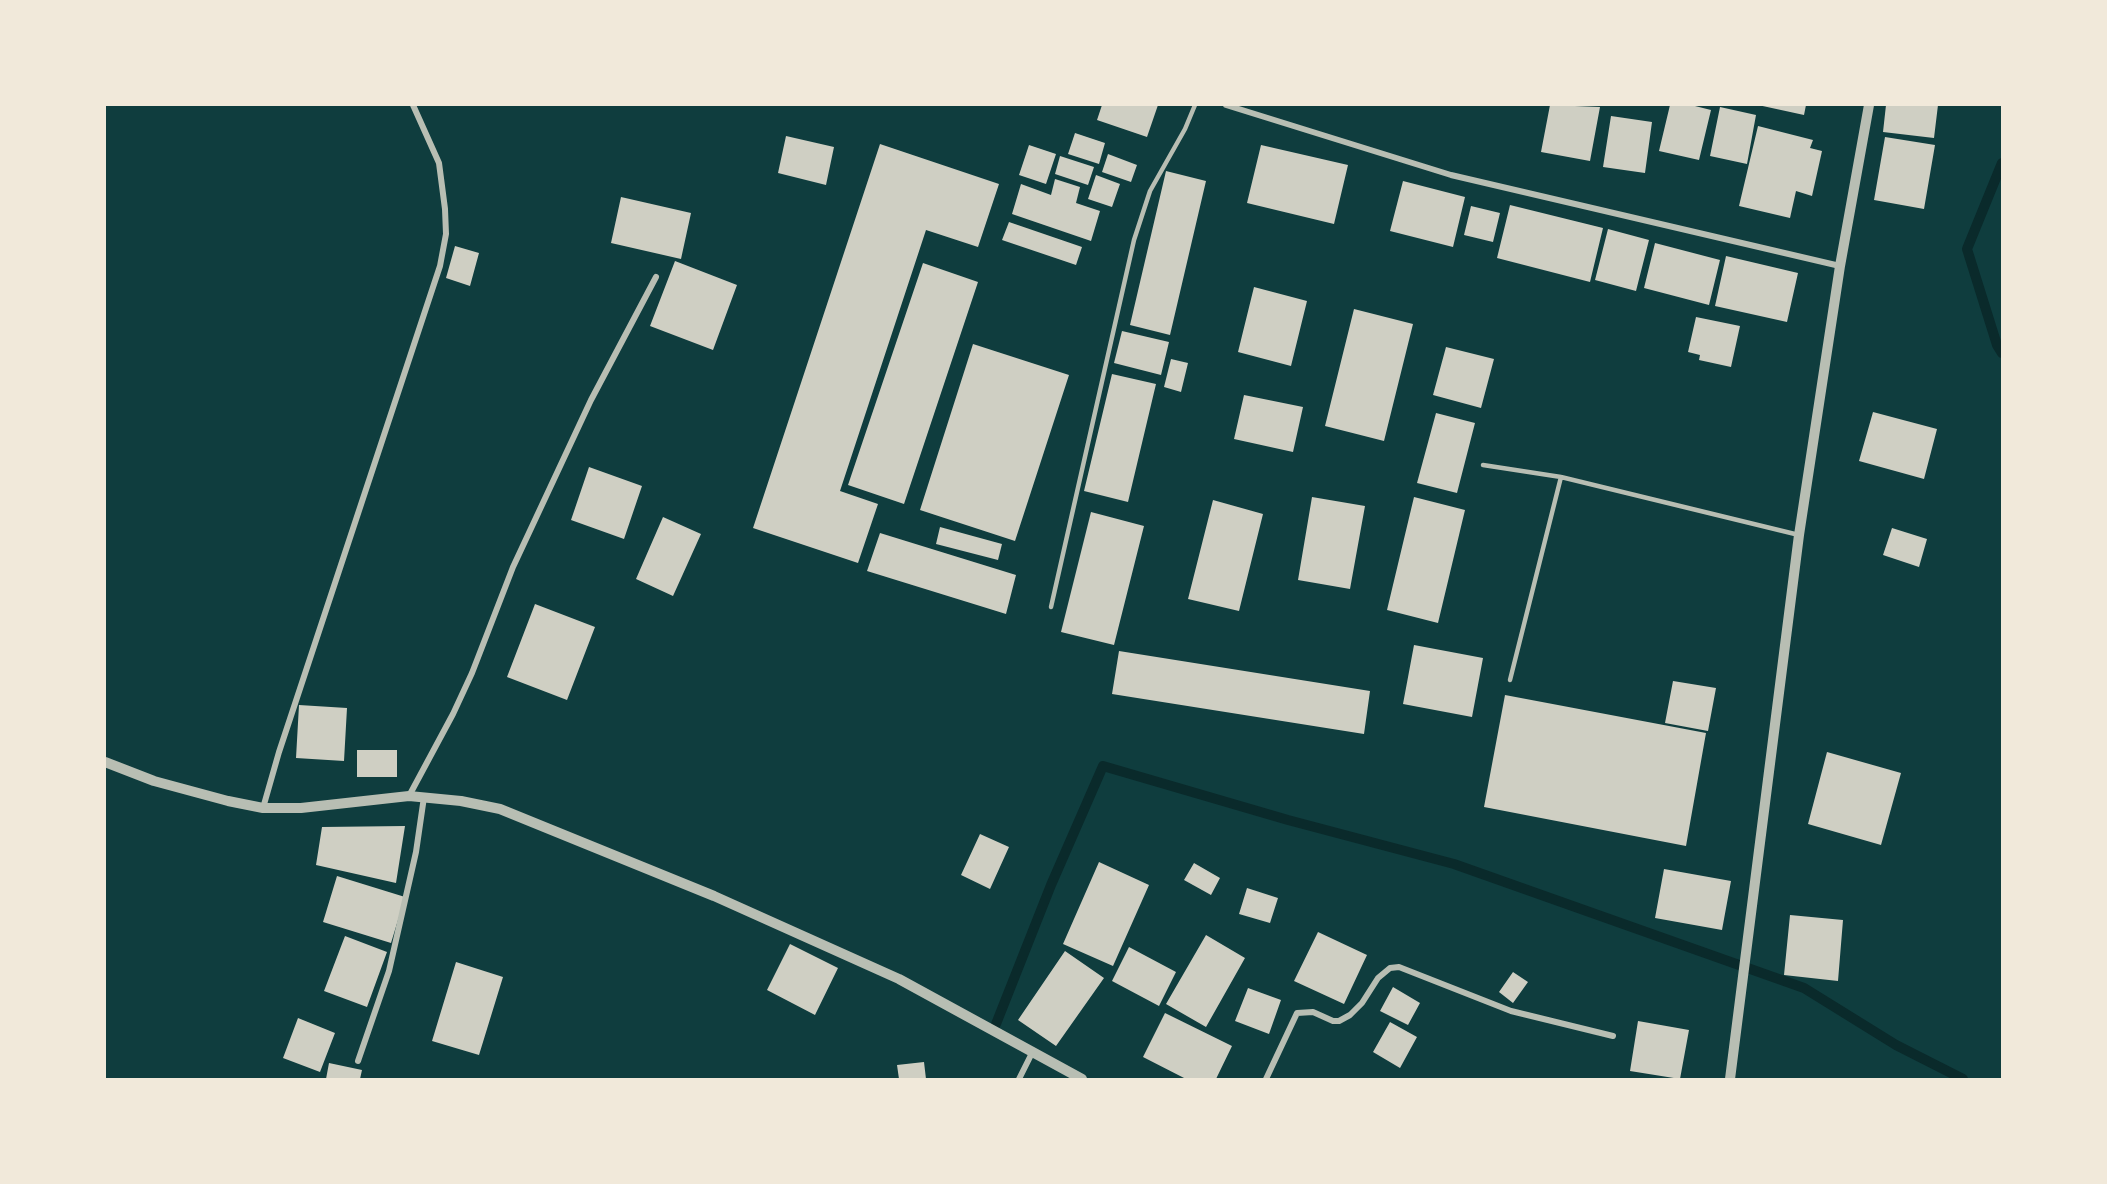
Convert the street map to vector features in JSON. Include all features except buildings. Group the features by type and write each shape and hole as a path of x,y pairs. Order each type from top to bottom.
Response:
{"street":[{"path":"263,808 279,752 440,266 446,234 439,163 413,105"},
{"path":"1226,105 1451,175 1840,266"},
{"path":"1730,1079 1799,535 1840,266 1869,105"},
{"path":"409,796 472,673 513,567 591,400 656,277"},
{"path":"105,762 154,781 263,808 301,808 424,796 500,809 714,897 899,979 1082,1079"},
{"path":"357,1061 389,970 416,852 424,796"},
{"path":"1266,1079 1297,1013 1313,1012 1333,1021 1339,1021 1350,1015 1362,1003 1378,978 1389,968 1399,967 1511,1011 1613,1036"},
{"path":"1019,1079 1033,1051"}],"lane":[{"path":"1051,607 1134,240 1150,191 1185,129 1195,105"},
{"path":"1483,465 1561,477 1799,535"},
{"path":"1510,680 1561,477"}],"waterway":[{"path":"2002,163 1967,249 1997,345 2002,353"},
{"path":"996,1024 1051,885 1103,766 1288,820 1454,864 1804,988 1896,1045 1963,1079"}]}
